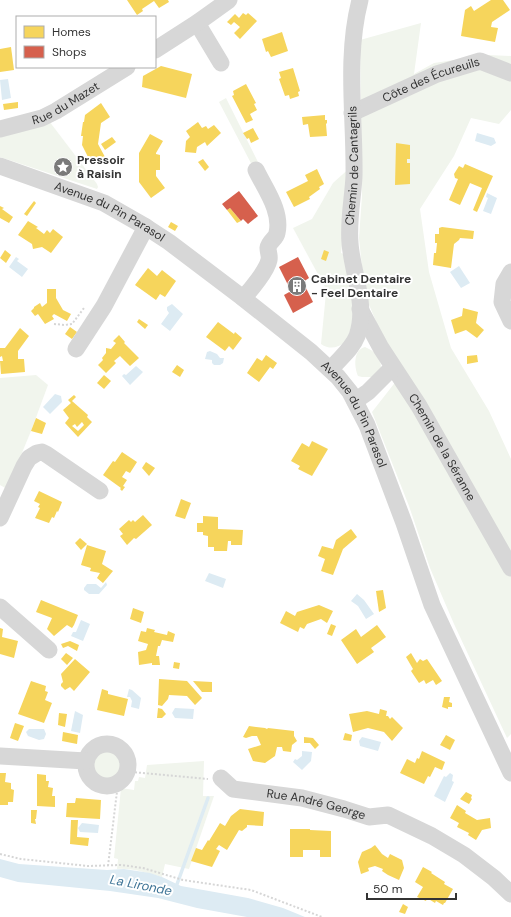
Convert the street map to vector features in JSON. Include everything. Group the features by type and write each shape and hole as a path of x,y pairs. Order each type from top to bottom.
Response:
{"street":[{"path":"156,49 229,0"},
{"name":"Chemin de Cantagrils","path":"360,0 354,26 352,53 354,176 350,242 359,292 360,309 370,329"},
{"path":"197,23 220,63"},
{"name":"Côte des Écureuils","path":"352,113 437,74 480,61 511,73"},
{"name":"Rue du Mazet","path":"0,129 42,118 125,68"},
{"name":"Avenue du Pin Parasol","path":"0,166 104,204 146,227 169,242 243,298 331,369 344,384 355,401 367,425 380,457 432,605 511,774"},
{"path":"243,298 254,286 269,261 268,248 278,232 277,212 256,170"},
{"name":"Avenue du Pin Parasol","path":"0,173 46,183"},
{"path":"76,349 104,306 146,227"},
{"path":"511,272 504,284 502,302 511,321"},
{"path":"331,369 351,347 357,335 360,309"},
{"name":"Chemin de la Séranne","path":"370,329 418,406 511,568"},
{"path":"355,401 368,392 388,372 394,369"},
{"path":"0,518 24,466 29,458 37,453 42,452 46,454 100,491"},
{"path":"0,607 49,650"},
{"path":"102,744 111,744 119,747 128,761 123,776 106,787 95,783 87,773 86,761 89,753 95,747 102,744"},
{"path":"0,756 86,761"},
{"name":"Rue André George","path":"221,778 233,789 302,798 369,817 388,815 432,836 464,855 494,878 511,894"}],"path":[{"path":"108,866 123,776 132,772 207,780 221,778"},
{"path":"0,854 21,859 88,866 121,865 143,868 183,880 251,890 322,917"}],"shaded area":[{"path":"421,23 414,74 434,63 488,55 511,56 511,110 499,124 471,118 454,156 420,209 429,272 451,348 489,411 511,459 511,734 507,738 454,624 430,568 409,506 372,412 404,371 384,340 367,300 363,277 359,238 362,196 360,40"},
{"path":"226,98 260,166 254,169 219,102"},
{"path":"49,121 97,184 97,189 0,157 0,137"},
{"path":"352,166 341,253 346,255 355,317 346,342 340,346 330,348 321,344 326,293 328,288 326,289 293,228 312,219 333,183"},
{"path":"365,347 377,355 381,364 381,368 372,377 358,376 355,364 356,355"},
{"path":"36,375 48,385 7,489 0,485 0,378"},
{"path":"104,749 110,749 120,756 123,765 122,771 116,778 110,781 104,781 94,774 91,768 91,762 98,752"},
{"path":"204,761 203,796 214,796 189,869 165,864 162,877 134,870 117,869 118,859 114,858 121,788 134,790 135,781 138,781 139,777 145,778 147,765"}],"water":[{"path":"8,79 11,98 2,100 0,80"},
{"path":"477,133 494,138 496,143 491,146 475,141"},
{"path":"487,193 497,198 491,214 483,211 488,198 486,197"},
{"path":"16,257 19,259 17,261 28,269 22,277 9,267"},
{"path":"459,266 470,283 461,288 450,272"},
{"path":"172,304 183,314 170,331 161,324 169,313 167,307"},
{"path":"210,351 217,354 220,358 224,358 223,363 220,365 214,365 212,360 205,359 207,352"},
{"path":"136,366 143,372 130,385 122,376 124,374 126,375"},
{"path":"55,394 61,396 62,402 50,414 43,407"},
{"path":"209,573 226,579 223,588 205,581"},
{"path":"106,582 107,585 99,594 89,594 84,590 87,584 96,584 101,588"},
{"path":"357,594 364,600 374,614 366,619 358,606 351,601"},
{"path":"81,620 90,624 83,641 71,636 73,632 76,632"},
{"path":"129,689 141,698 139,709 131,707 132,701 130,697 127,697"},
{"path":"175,708 194,709 193,719 175,718 172,713"},
{"path":"75,711 83,715 80,733 71,731"},
{"path":"29,729 44,729 46,734 44,739 39,740 28,736 26,732"},
{"path":"362,737 381,742 378,751 360,746 359,741"},
{"path":"302,751 312,752 311,761 302,770 293,762 295,759 297,760 302,756"},
{"path":"450,773 453,775 452,781 454,782 445,802 434,796 444,776 446,777"},
{"path":"82,823 99,825 98,833 80,832 78,828"},
{"name":"La Lironde","path":"0,859 19,864 107,870 124,869 150,873 181,886 248,898 283,908 305,917 247,917 197,908 158,898 110,891 18,882 0,877"}],"building: Homes":[{"path":"127,0 168,0 169,2 159,8 154,1 142,9 143,11 137,15"},
{"path":"491,0 503,0 510,10 492,22 491,27 498,28 495,42 461,36 465,10 471,6 474,11"},
{"path":"243,13 246,15 248,13 257,21 240,39 234,33 240,27 234,22 231,25 227,22 235,14 239,18"},
{"path":"282,32 288,51 271,57 268,51 266,52 262,39"},
{"path":"11,47 14,70 0,72 0,49"},
{"path":"161,66 192,74 186,98 142,87 143,76"},
{"path":"293,68 300,91 298,92 299,96 290,99 289,95 285,96 279,79 281,78 279,72"},
{"path":"246,84 256,103 254,104 257,110 250,114 253,120 246,123 232,96 234,95 233,91"},
{"path":"18,102 18,108 4,110 3,104"},
{"path":"101,103 110,117 101,123 98,144 105,157 92,165 82,145 83,136 81,136 83,122 85,115"},
{"path":"325,115 325,120 327,120 327,136 310,137 308,124 303,125 302,117"},
{"path":"198,122 202,128 206,126 208,129 214,125 221,133 207,146 205,142 197,147 196,153 185,152 186,141 190,137 186,131"},
{"path":"253,128 259,139 251,143 249,138 247,139 243,133"},
{"path":"150,134 163,141 156,153 160,155 160,170 156,170 156,176 165,188 151,198 139,182 139,153"},
{"path":"112,137 116,142 105,150 101,144"},
{"path":"396,143 410,145 410,159 407,159 407,163 410,163 410,184 395,185"},
{"path":"203,159 209,167 205,171 198,162"},
{"path":"465,164 493,176 477,212 473,210 482,188 470,183 460,205 449,200 458,179 455,178 454,174 459,166 463,168"},
{"path":"317,169 324,184 309,197 310,199 294,207 286,192 308,181 305,175"},
{"path":"34,201 36,203 27,216 24,214"},
{"path":"0,206 13,217 9,223 0,218"},
{"path":"230,208 241,221 237,223 227,210"},
{"path":"28,221 38,227 36,228 44,234 47,230 50,233 53,229 63,237 51,253 42,247 33,249 32,244 18,235"},
{"path":"171,222 178,226 175,231 168,227"},
{"path":"442,227 474,231 473,239 460,238 454,244 451,268 433,265 437,243 435,243 435,234 439,234 439,228"},
{"path":"5,250 11,255 6,263 0,258"},
{"path":"324,250 329,252 326,261 321,259"},
{"path":"148,268 157,276 162,270 176,281 165,297 160,294 156,300 135,285"},
{"path":"47,289 56,289 56,298 63,310 71,314 67,321 54,314 52,316 54,319 45,324 38,314 35,316 31,311 40,303 42,307 47,303"},
{"path":"463,308 478,312 476,323 484,330 477,338 466,330 455,334 451,320 462,316"},
{"path":"139,319 148,325 145,329 137,322"},
{"path":"218,322 242,338 233,350 229,346 225,351 206,337"},
{"path":"70,327 77,332 72,339 65,334"},
{"path":"20,328 29,336 18,351 18,359 24,359 25,372 1,374 0,361 3,361 2,356 0,357 0,348 5,348"},
{"path":"119,335 125,342 124,343 139,358 130,366 120,356 114,361 116,363 106,373 98,365 103,360 102,358 106,353 106,348 111,349 116,343 113,341"},
{"path":"266,355 277,363 273,369 270,367 259,382 247,373 257,358 262,361"},
{"path":"477,355 478,362 467,364 467,356"},
{"path":"177,365 184,370 180,377 172,372"},
{"path":"104,375 111,381 104,389 97,383"},
{"path":"74,395 76,397 72,401 88,415 87,417 92,422 78,437 65,423 69,418 63,410 71,403 68,400","holes":["82,422 84,425 78,431 72,426 75,424 77,427"]},
{"path":"36,418 46,423 42,434 31,431"},
{"path":"312,441 328,449 312,476 298,469 300,466 291,461 302,443 309,447"},
{"path":"122,452 137,462 130,473 126,471 122,477 127,480 122,491 120,489 121,488 103,475 113,461 115,462"},
{"path":"146,462 155,468 149,476 142,468"},
{"path":"39,491 62,502 58,512 57,511 54,518 52,517 49,523 35,518 40,508 38,507 40,504 34,501"},
{"path":"181,499 191,503 185,519 175,516"},
{"path":"143,515 152,525 127,545 120,536 123,534 119,529 129,520 131,522 133,520 135,522"},
{"path":"203,516 218,517 218,529 243,530 242,545 231,545 231,541 228,541 227,551 214,551 214,547 208,547 208,536 203,535 203,532 197,532 197,523 203,523"},
{"path":"351,529 357,537 343,549 333,575 321,571 325,559 318,556 322,546 333,549 336,540"},
{"path":"80,538 87,544 81,550 75,543"},
{"path":"87,545 106,551 102,564 113,571 103,583 97,578 100,573 90,571 91,568 81,565"},
{"path":"383,590 386,608 379,612 376,591"},
{"path":"41,600 78,615 72,628 67,625 54,636 47,629 52,618 36,612"},
{"path":"319,605 333,611 327,623 321,619 307,624 304,629 300,627 298,632 280,623 286,611 295,616 297,612"},
{"path":"133,608 144,612 141,623 130,619"},
{"path":"331,624 336,626 332,636 327,634"},
{"path":"377,625 386,637 371,648 374,652 357,664 341,640 356,629 361,637"},
{"path":"0,628 3,629 2,637 18,641 14,658 0,654"},
{"path":"147,628 155,630 154,632 167,635 168,631 175,634 173,642 162,640 160,646 158,646 156,656 159,656 160,665 152,665 152,663 139,665 138,652 146,650 148,644 138,641 141,631 146,632"},
{"path":"70,641 79,645 77,651 68,646 63,648 61,644"},
{"path":"66,653 73,658 67,665 61,659"},
{"path":"411,653 417,663 420,659 423,661 427,659 442,681 436,685 433,680 426,684 424,680 419,683 411,671 413,669 406,657"},
{"path":"75,659 90,672 74,691 70,687 65,690 61,686 63,682 61,674"},
{"path":"174,662 180,663 179,669 173,668"},
{"path":"159,679 187,681 202,698 195,705 187,696 169,695 168,699 162,706 158,705"},
{"path":"31,681 46,686 45,691 48,692 45,700 52,703 44,723 18,714"},
{"path":"193,681 212,682 212,692 202,692"},
{"path":"102,689 108,691 108,694 128,699 124,716 97,710"},
{"path":"444,697 450,697 449,702 452,703 452,707 448,707 448,709 442,707"},
{"path":"158,708 162,709 166,714 162,718 157,718"},
{"path":"380,709 387,711 386,716 390,719 392,717 403,728 392,741 384,732 368,728 353,732 349,714 367,711 379,714"},
{"path":"59,713 67,714 65,727 58,725"},
{"path":"15,723 24,726 18,741 10,738"},
{"path":"249,726 294,731 294,736 297,741 292,745 291,752 283,751 282,747 277,747 275,756 265,763 253,761 248,749 261,745 257,736 246,738 243,737"},
{"path":"63,732 78,735 77,744 62,741"},
{"path":"345,733 352,735 351,741 343,740"},
{"path":"446,735 455,740 450,750 440,745"},
{"path":"304,737 313,738 319,745 315,749 310,743 304,743"},
{"path":"422,751 445,762 442,770 435,767 430,777 428,776 424,784 400,773 407,759 415,763 417,758 419,759"},
{"path":"0,773 6,773 5,782 11,783 11,789 14,790 13,802 8,802 8,805 0,805"},
{"path":"37,774 46,775 46,781 49,781 48,787 53,788 52,796 55,796 55,807 37,806"},
{"path":"466,792 472,795 472,799 469,804 460,799"},
{"path":"76,798 101,800 100,819 66,817 67,803 75,803"},
{"path":"457,805 466,811 465,813 477,820 490,818 491,828 482,830 476,840 468,835 469,833 457,827 459,823 450,818"},
{"path":"240,809 264,812 263,826 247,825 247,827 242,831 239,830 227,850 219,845 216,849 220,851 212,867 191,861 196,848 202,850 220,823 225,826 231,816"},
{"path":"31,810 37,810 35,819 36,824 31,823"},
{"path":"71,820 78,820 77,837 89,838 88,846 70,844"},
{"path":"290,829 331,831 331,857 320,857 320,850 303,850 303,857 290,857"},
{"path":"375,845 382,854 388,858 390,854 402,860 404,868 399,880 382,871 383,869 375,866 368,868 369,871 361,874 358,862 362,852"},
{"path":"423,867 445,882 444,884 453,889 443,905 436,901 435,903 427,898 426,901 417,897 423,887 415,882"},
{"path":"403,904 408,907 405,914 399,912"}],"building: Shops":[{"path":"239,191 258,216 248,224 243,219 241,221 230,208 227,210 222,204"},
{"name":"Cabinet Dentaire - Feel Dentaire","path":"298,257 309,278 303,282 313,302 293,313 284,295 291,291 279,267"}],"waterway":[{"name":"La Lironde","path":"176,887 208,798"}],"place":[{"name":"Pressoir à Raisin","path":"63,167"},
{"name":"Cabinet Dentaire - Feel Dentaire","path":"297,286"}]}
